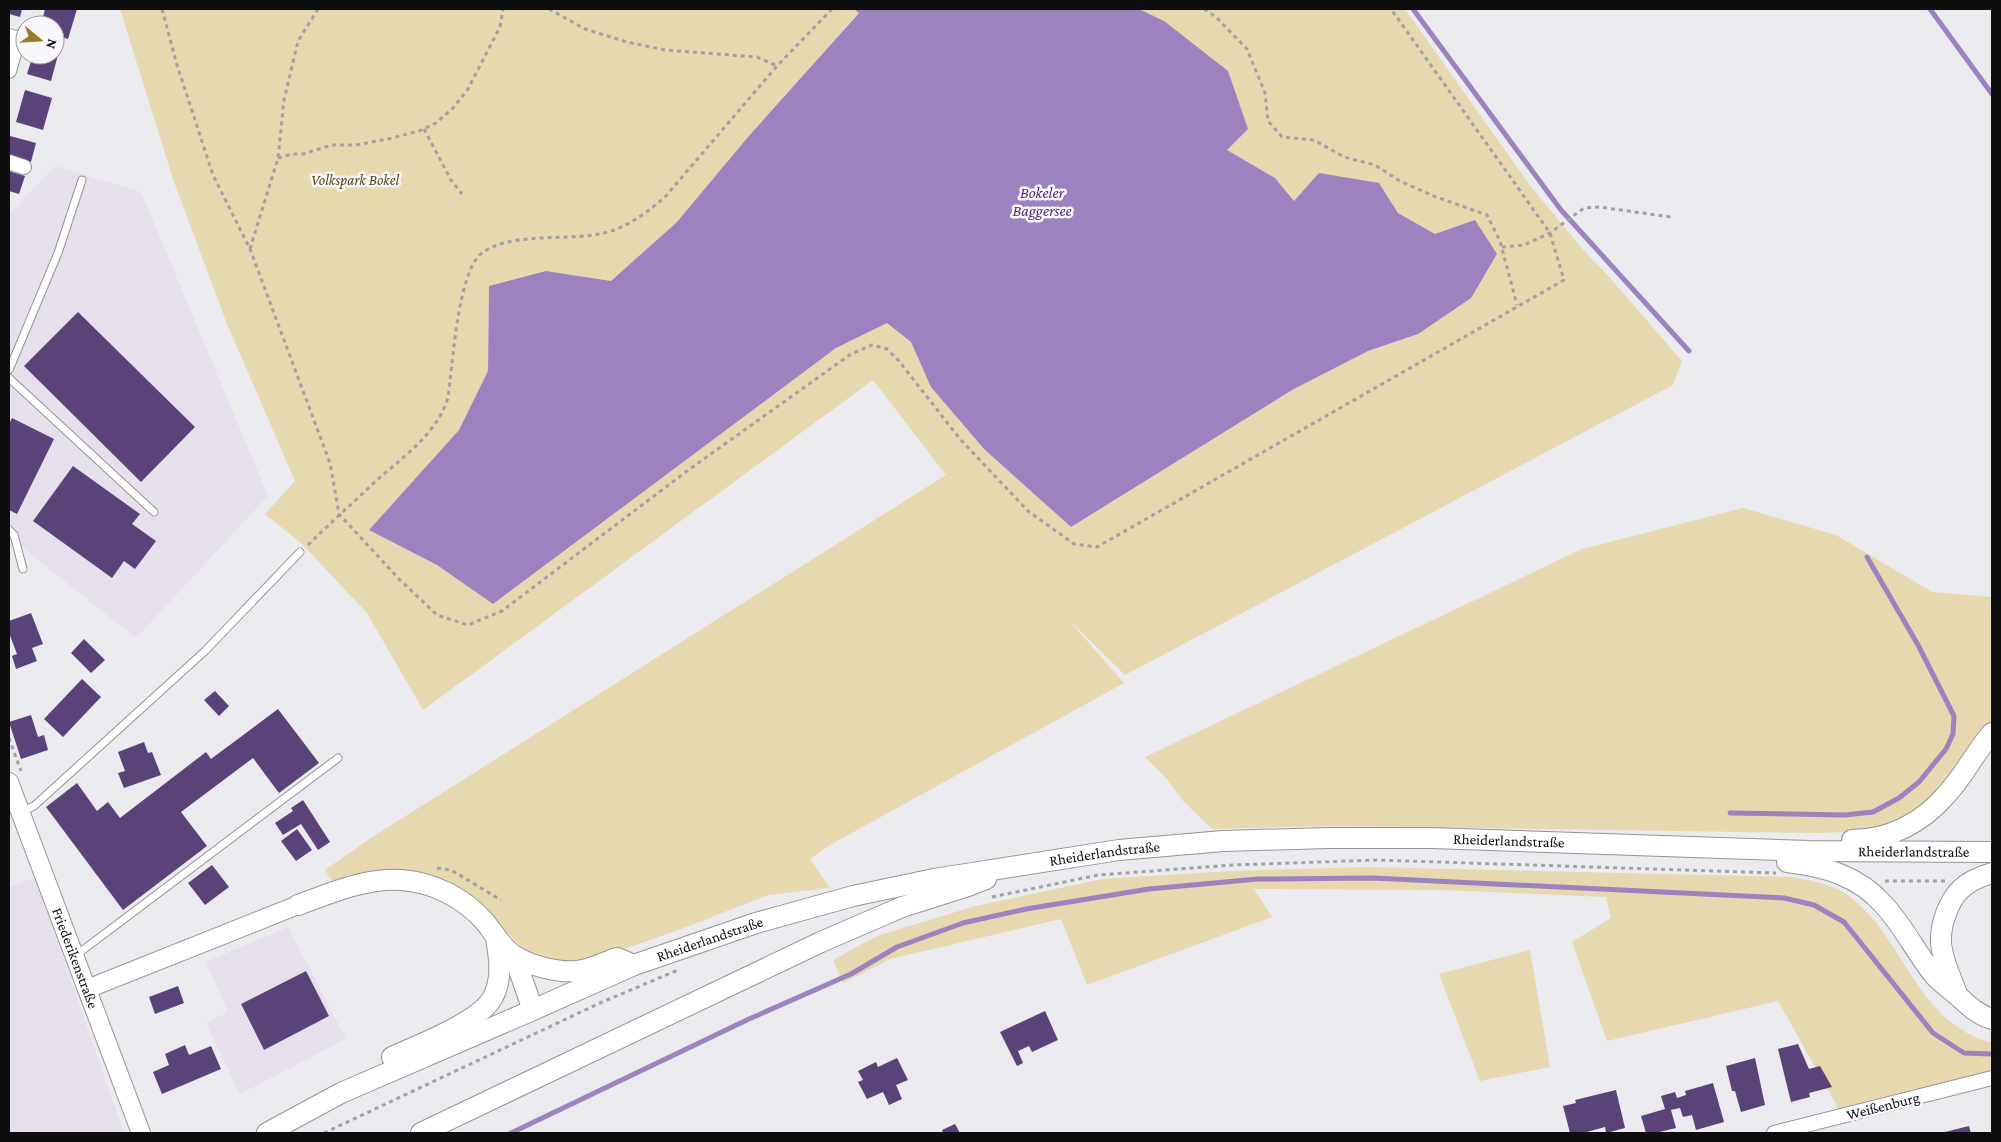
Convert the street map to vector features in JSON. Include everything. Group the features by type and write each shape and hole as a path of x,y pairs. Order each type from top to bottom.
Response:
{"main road":[{"path":"1809,851 1824,839 1870,840 1894,833 1923,818 1947,795 1992,733"},
{"name":"Rheiderlandstraße","path":"267,1133 341,1093 634,964 756,923 852,896 934,879 1138,848 1222,841 1329,838 1432,838 1758,850 1992,852"},
{"path":"1758,850 1779,862 1813,865 1828,869 1847,877 1865,888 1884,904 1935,977 1972,1009 1992,1018"},
{"path":"421,1133 821,942 902,906 968,886 1014,867"},
{"path":"1958,996 1944,960 1941,941 1943,924 1950,904 1961,889 1982,876 1992,873"},
{"path":"298,905 353,886 376,881 401,880 417,882 446,892 466,904 485,922 514,956 533,1010"},
{"path":"341,1093 358,1073 468,1021 484,1010 494,997 499,980 500,961 496,937"},
{"path":"514,956 559,970 578,971 617,958 634,964"}],"street":[{"path":"9,36 18,39 9,70"},
{"path":"9,162 24,167"},
{"name":"Friederikenstraße","path":"9,782 141,1133"},
{"path":"87,989 298,905"},
{"name":"Weißenburg","path":"1774,1133 1992,1078"}],"lane":[{"path":"9,370 58,253 82,180"},
{"path":"9,378 154,512"},
{"path":"9,530 14,534 23,569"},
{"path":"21,812 34,806 205,651 300,552"},
{"path":"75,957 338,758"}],"path":[{"path":"162,9 213,175 250,249 330,463 339,514 399,579 437,615 468,626 502,610 687,471 851,354 872,345 887,350 899,361 960,439 1028,511 1074,544 1097,547 1332,414 1517,305 1564,280 1550,233 1391,9"},
{"path":"250,249 278,158 284,100 298,41 318,9"},
{"path":"278,158 292,154 303,154 332,145 356,145 388,139 424,129 436,123 453,108 468,89 500,27 503,9"},
{"path":"549,9 585,29 627,42 665,50 757,57 777,66"},
{"path":"300,552 339,514 418,444 438,422 447,403 462,293 470,270 481,254 495,246 518,241 595,235 626,226 646,214 665,197 777,66 832,9"},
{"path":"1204,9 1216,17 1247,49 1266,93 1268,122 1282,137 1314,140 1344,157 1375,165 1400,181 1436,197 1487,215 1502,247 1517,305"},
{"path":"424,129 450,180 462,194"},
{"path":"1502,247 1524,244 1550,233 1584,208 1599,207 1671,217"},
{"path":"987,898 1098,875 1233,865 1377,860 1780,873"},
{"path":"1865,888 1874,880 1950,881 1961,889"},
{"path":"324,1133 600,1003 683,968"}],"shaded area":[{"path":"55,166 141,192 268,496 136,638 9,537 9,215"},
{"path":"35,878 124,1133 9,1133 9,887"},
{"path":"288,927 346,1039 240,1094 206,1023 228,1012 206,962"}],"green space":[{"name":"Volkspark Bokel","path":"120,9 854,9 859,12 748,137 677,222 611,281 546,271 489,287 488,371 459,430 369,530 437,565 493,604 836,348 887,323 911,342 931,387 984,449 1071,527 1292,390 1368,351 1418,334 1435,234 1398,213 1379,183 1294,201 1275,178 1227,150 1164,21 1139,9 1405,9 1529,184 1579,245 1682,361 1673,385 1125,675 1067,618 1124,683 828,846 810,859 830,888 768,895 676,931 577,964 548,960 526,951 473,898 333,882 325,870 374,836 946,475 873,380 423,710 367,613 302,544 265,514 295,481 227,324 173,179"},
{"path":"1743,508 1836,535 1932,592 1992,597 1992,721 1939,792 1917,811 1892,826 1866,831 1820,833 1338,826 1212,829 1184,802 1166,778 1145,757 1582,549"},
{"path":"1366,867 1791,877 1828,885 1839,890 1861,906 1879,926 1924,994 1942,1014 1964,1031 1992,1043 1992,1072 1841,1113 1778,1001 1607,1041 1572,942 1611,918 1606,897 1442,890 1254,889 1272,917 1087,985 1061,919 890,959 843,983 833,960 877,936 972,907 1102,879 1231,871"},
{"path":"1530,950 1550,1067 1480,1081 1439,974"}],"water":[{"name":"Bokeler Baggersee","path":"854,9 1139,9 1164,21 1228,71 1248,129 1227,150 1275,178 1294,201 1319,173 1379,183 1398,213 1435,234 1475,220 1497,254 1471,298 1418,334 1368,351 1292,390 1071,527 984,449 931,387 911,342 887,323 836,348 493,604 437,565 369,530 459,430 488,371 489,286 546,271 611,281 677,222 748,137 859,13"}],"building":[{"path":"9,9 22,9 20,15 9,14"},
{"path":"45,9 77,9 68,39 65,38 65,15 44,15"},
{"path":"30,65 55,65 51,81 27,74"},
{"path":"25,90 52,98 43,130 16,122"},
{"path":"10,136 36,143 31,162 9,156"},
{"path":"9,171 25,176 19,194 9,191"},
{"path":"78,312 195,427 141,482 24,366"},
{"path":"12,418 54,439 17,514 9,510 9,424"},
{"path":"73,466 140,514 132,524 156,541 135,569 124,561 112,578 33,521"},
{"path":"31,613 43,644 32,648 37,661 16,669 12,656 17,654 9,633 9,621"},
{"path":"84,639 105,660 91,673 71,653"},
{"path":"82,679 101,697 63,737 44,719"},
{"path":"215,691 229,706 219,716 204,700"},
{"path":"278,709 319,763 279,793 253,758 181,812 207,846 123,910 46,807 77,783 97,811 108,802 120,818 206,752 211,759"},
{"path":"31,715 38,737 44,735 48,750 21,759 9,722"},
{"path":"144,742 148,753 152,752 161,775 124,788 118,773 125,771 118,752"},
{"path":"303,800 330,842 318,850 301,824 283,835 275,823 293,811 291,808"},
{"path":"297,829 312,850 296,861 281,841"},
{"path":"212,865 229,887 205,905 188,883"},
{"path":"306,971 329,1016 264,1050 241,1004"},
{"path":"178,986 184,1003 155,1014 149,997"},
{"path":"1045,1011 1058,1040 1032,1052 1029,1046 1018,1051 1023,1063 1017,1066 1000,1032"},
{"path":"1798,1044 1809,1069 1820,1066 1832,1087 1809,1093 1810,1097 1791,1102 1778,1049"},
{"path":"185,1045 189,1055 211,1046 221,1069 162,1094 153,1072 169,1065 165,1054"},
{"path":"897,1058 908,1080 896,1085 902,1099 889,1105 883,1092 867,1099 858,1082 863,1080 858,1071 876,1062 878,1067"},
{"path":"1755,1058 1765,1105 1741,1112 1735,1091 1732,1091 1726,1066"},
{"path":"1713,1083 1724,1122 1696,1130 1692,1115 1683,1117 1680,1108 1671,1110 1676,1128 1646,1133 1641,1116 1665,1109 1661,1096 1675,1092 1677,1098 1686,1095 1685,1091"},
{"path":"1616,1090 1625,1128 1606,1133 1605,1127 1583,1133 1570,1133 1563,1106 1576,1103 1575,1100"},
{"path":"955,1124 960,1133 943,1133 942,1130"},
{"path":"1969,1126 1971,1133 1941,1133"}],"waterway":[{"path":"1413,9 1561,210 1689,351"},
{"path":"1930,9 1992,94"},
{"path":"1730,813 1845,815 1873,812 1899,798 1919,782 1946,749 1953,734 1954,716 1918,645 1867,557"},
{"path":"511,1133 749,1019 851,974 897,947 963,923 1026,909 1149,889 1258,879 1373,878 1784,898 1814,905 1844,922 1933,1033 1964,1053 1992,1054"}]}
